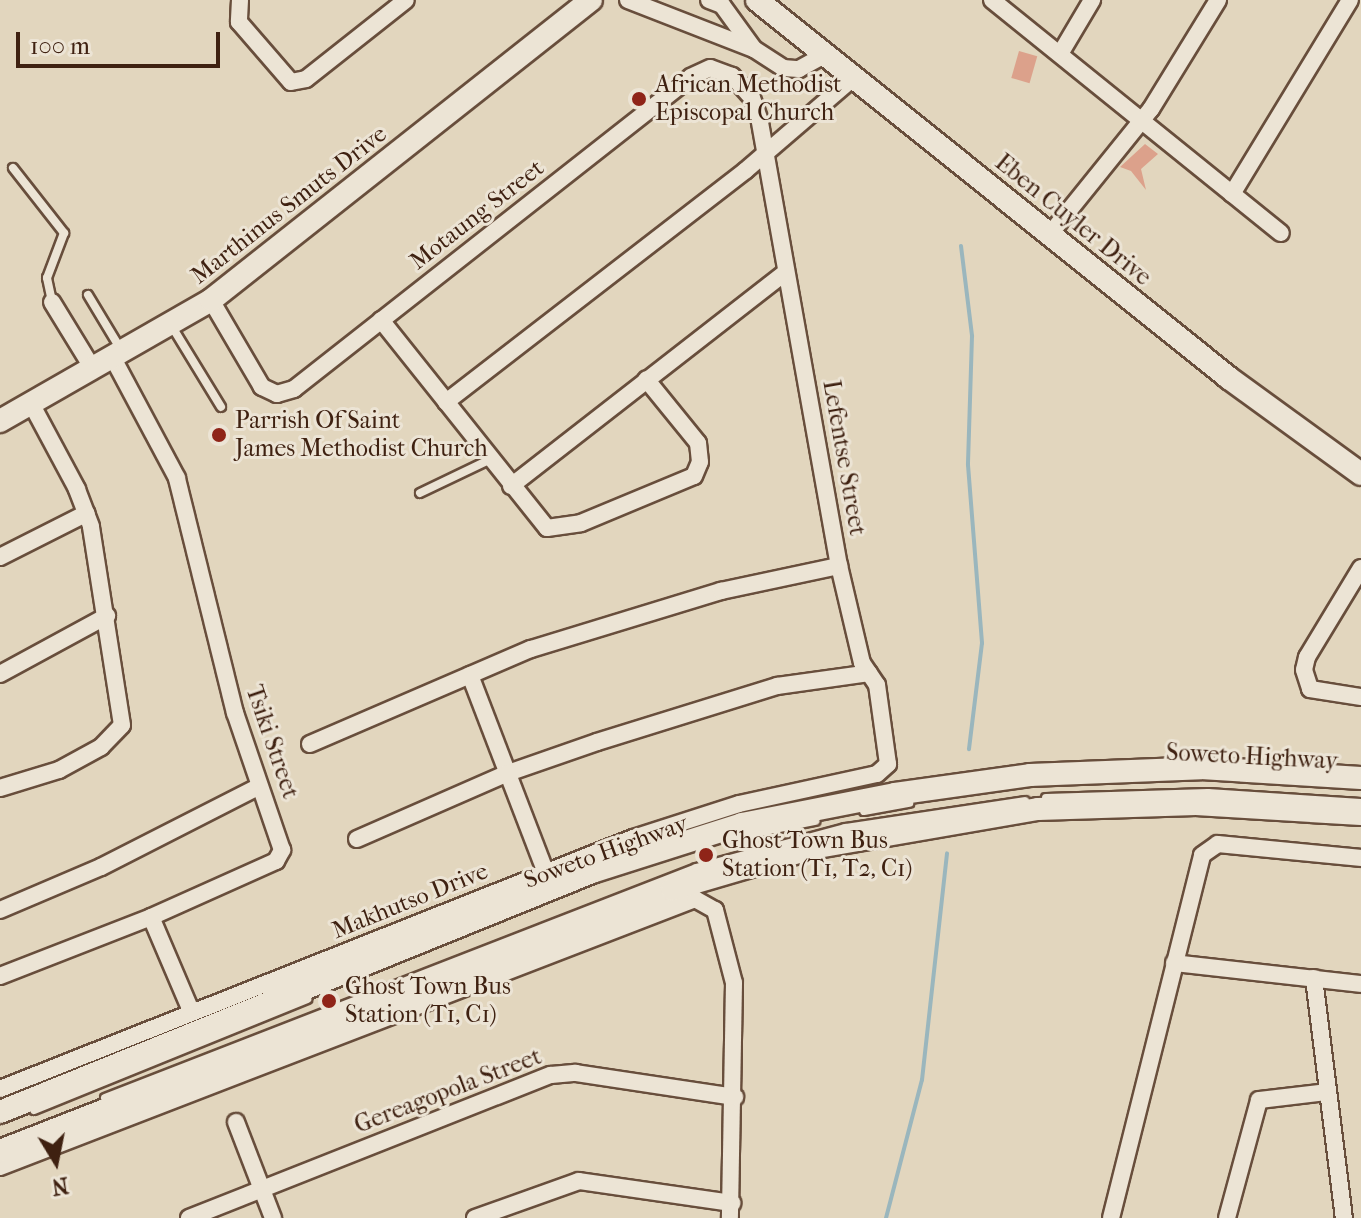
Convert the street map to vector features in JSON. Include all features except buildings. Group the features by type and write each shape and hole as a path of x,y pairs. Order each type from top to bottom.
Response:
{"main road":[{"name":"Marthinus Smuts Drive","path":"0,421 211,300 591,0"},
{"name":"Eben Cuyler Drive","path":"757,0 1229,378 1361,474"},
{"name":"Soweto Highway","path":"0,1112 550,880 742,824 964,783 1091,771 1201,768 1361,778"},
{"name":"Soweto Highway","path":"0,1151 672,889 812,848 1038,809 1196,804 1361,814"}],"street":[{"path":"238,3 239,22 291,82 306,79 406,0"},
{"path":"628,0 754,49 783,68 799,69 824,55"},
{"path":"709,0 722,5 754,49"},
{"path":"992,0 1281,233"},
{"path":"1060,54 1092,0"},
{"path":"1050,234 1140,121 1218,0"},
{"path":"1232,194 1350,0"},
{"name":"Motaung Street","path":"211,300 262,387 277,394 300,385 701,71 722,69 747,92 757,108 766,154"},
{"path":"446,402 766,154 853,78"},
{"name":"Lefentse Street","path":"766,154 839,566 854,638 877,685 888,764"},
{"path":"511,486 786,272"},
{"path":"52,302 93,369"},
{"path":"381,320 538,522 557,529 691,480 700,462 698,443 646,379"},
{"name":"Tsiki Street","path":"0,976 151,917 276,861 282,844 227,685 177,478 118,355"},
{"path":"0,788 59,770 115,736 123,710 87,513 32,405"},
{"path":"0,557 87,513"},
{"path":"310,744 470,675 621,620 757,581 839,566"},
{"path":"1361,568 1307,657 1304,670 1310,689 1361,697"},
{"path":"0,674 107,616"},
{"path":"357,839 508,773 777,686 869,673"},
{"path":"470,675 550,880"},
{"name":"Makhutso Drive","path":"0,1089 192,1013 550,880 724,808 877,774 888,764"},
{"path":"0,910 91,872 260,786"},
{"path":"1111,1218 1202,855 1209,847 1227,844 1361,858"},
{"path":"0,1167 687,899 709,903 734,983 735,1097 731,1210 579,1181 475,1218"},
{"path":"151,917 192,1013"},
{"path":"1174,963 1361,984"},
{"path":"1314,978 1344,1218"},
{"name":"Gereagopola Street","path":"189,1218 551,1075 576,1073 735,1097"},
{"path":"1227,1218 1259,1100 1327,1092"},
{"path":"236,1122 273,1218"}],"lane":[{"path":"13,168 64,233 47,278 52,302"},
{"path":"88,295 118,355"},
{"path":"170,325 221,407"},
{"path":"420,493 491,459"},
{"name":"Soweto Highway","path":"0,1123 500,920 715,841 937,798 1060,783 1223,779 1361,789"},
{"name":"Soweto Highway","path":"0,1140 631,892 845,828 968,807 1128,794 1259,794 1361,803"}],"waterway":[{"path":"961,246 972,336 968,465 982,643 969,749"},
{"path":"886,1218 922,1080 947,853"}],"place":[{"name":"African Methodist Episcopal Church","path":"639,99"},
{"name":"Parrish Of Saint James Methodist Church","path":"219,435"},
{"name":"Ghost Town Bus Station (T1, T2, C1)","path":"706,855"},
{"name":"Ghost Town Bus Station (T1, C1)","path":"329,1001"}]}
